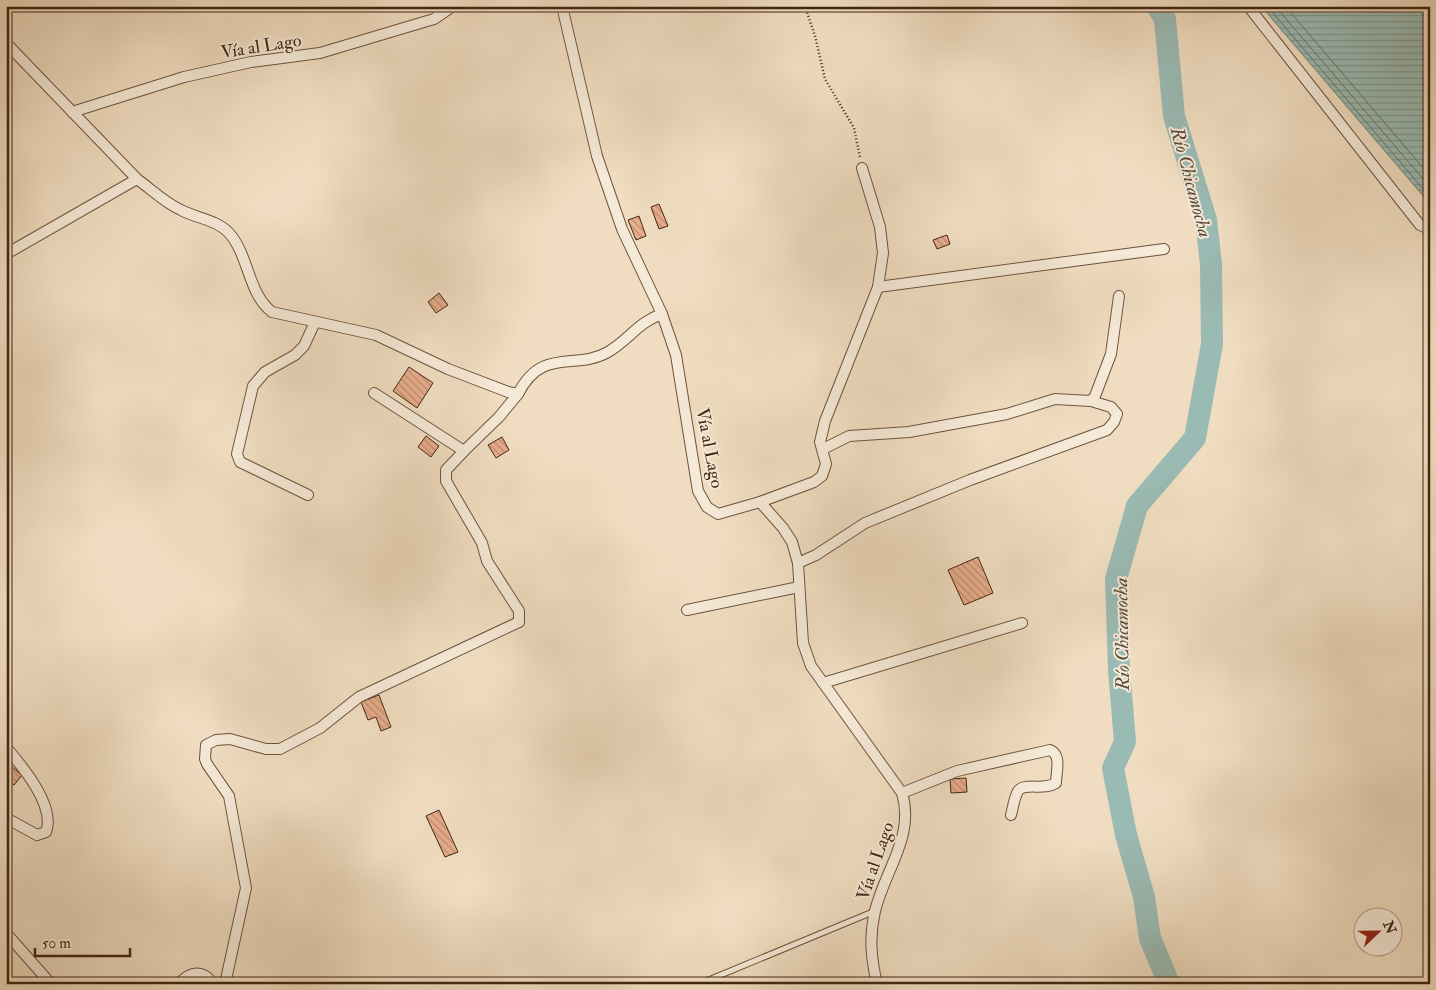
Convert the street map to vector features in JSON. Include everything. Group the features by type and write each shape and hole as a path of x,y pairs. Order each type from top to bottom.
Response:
{"street":[{"name":"Vía al Lago","path":"72,112 184,77 251,62 320,53 434,19 453,6"},
{"name":"Vía al Lago","path":"562,6 597,156 622,230 662,314 676,355 698,491 707,507 718,514 760,502 783,528 792,542 798,563 803,643 811,666 902,793 907,809 905,830 875,911 870,952 877,984"},
{"path":"1248,6 1420,225 1430,229"},
{"path":"6,43 137,179 179,210 213,222 228,232 238,247 265,307 272,312 386,339 448,369 518,394"},
{"path":"760,502 814,482 822,476 826,464 820,442 825,421 878,287 883,253 880,227 862,168"},
{"path":"6,254 137,179"},
{"path":"878,287 1164,249"},
{"path":"1091,401 1096,396 1111,354 1119,296"},
{"path":"225,984 246,888 231,803 229,796 207,764 205,759 206,746 216,740 230,739 266,749 280,749 320,728 359,697 519,622 519,611 487,562 482,543 446,481 446,470 499,418 531,375 556,361 592,357 608,352 644,321 662,314"},
{"path":"308,495 240,462 238,454 253,386 264,372 295,355 304,346 315,322"},
{"path":"374,393 464,451"},
{"path":"798,563 822,551 865,523 970,480 1106,430 1114,422 1116,414 1111,406 1091,401 1055,399 1007,414 909,432 849,436 823,449"},
{"path":"687,610 799,587"},
{"path":"823,683 1022,623"},
{"path":"6,747 28,773 48,816 49,825 46,832 37,835 6,818"},
{"path":"902,793 957,771 1050,750 1055,752 1057,756 1056,783 1041,788 1026,786 1022,788 1018,791 1011,815"},
{"path":"6,933 51,984"},
{"path":"179,984 191,974 200,972 208,976 213,984"}],"lane":[{"path":"699,984 875,911"}],"path":[{"path":"805,6 816,36 825,78 854,128 862,168"}],"water":[{"path":"1261,6 1430,6 1430,204"}],"building":[{"path":"659,204 668,226 659,229 651,207"},
{"path":"639,216 646,236 636,240 628,220"},
{"path":"947,235 950,244 937,249 933,240"},
{"path":"439,293 448,305 436,313 428,302"},
{"path":"409,367 433,383 417,408 393,391"},
{"path":"426,436 439,446 431,457 418,447"},
{"path":"502,437 509,450 496,458 488,445"},
{"path":"978,557 993,593 964,605 948,570"},
{"path":"379,695 391,727 381,731 376,717 368,720 361,702"},
{"path":"6,762 22,775 14,785 6,778"},
{"path":"966,778 967,792 951,793 950,779"},
{"path":"439,810 458,852 445,857 426,816"}],"waterway":[{"name":"Río Chicamocha","path":"1157,6 1165,19 1174,116 1206,220 1211,264 1212,344 1195,438 1137,506 1116,579 1119,670 1125,742 1113,768 1126,835 1144,897 1150,938 1169,984"}]}
